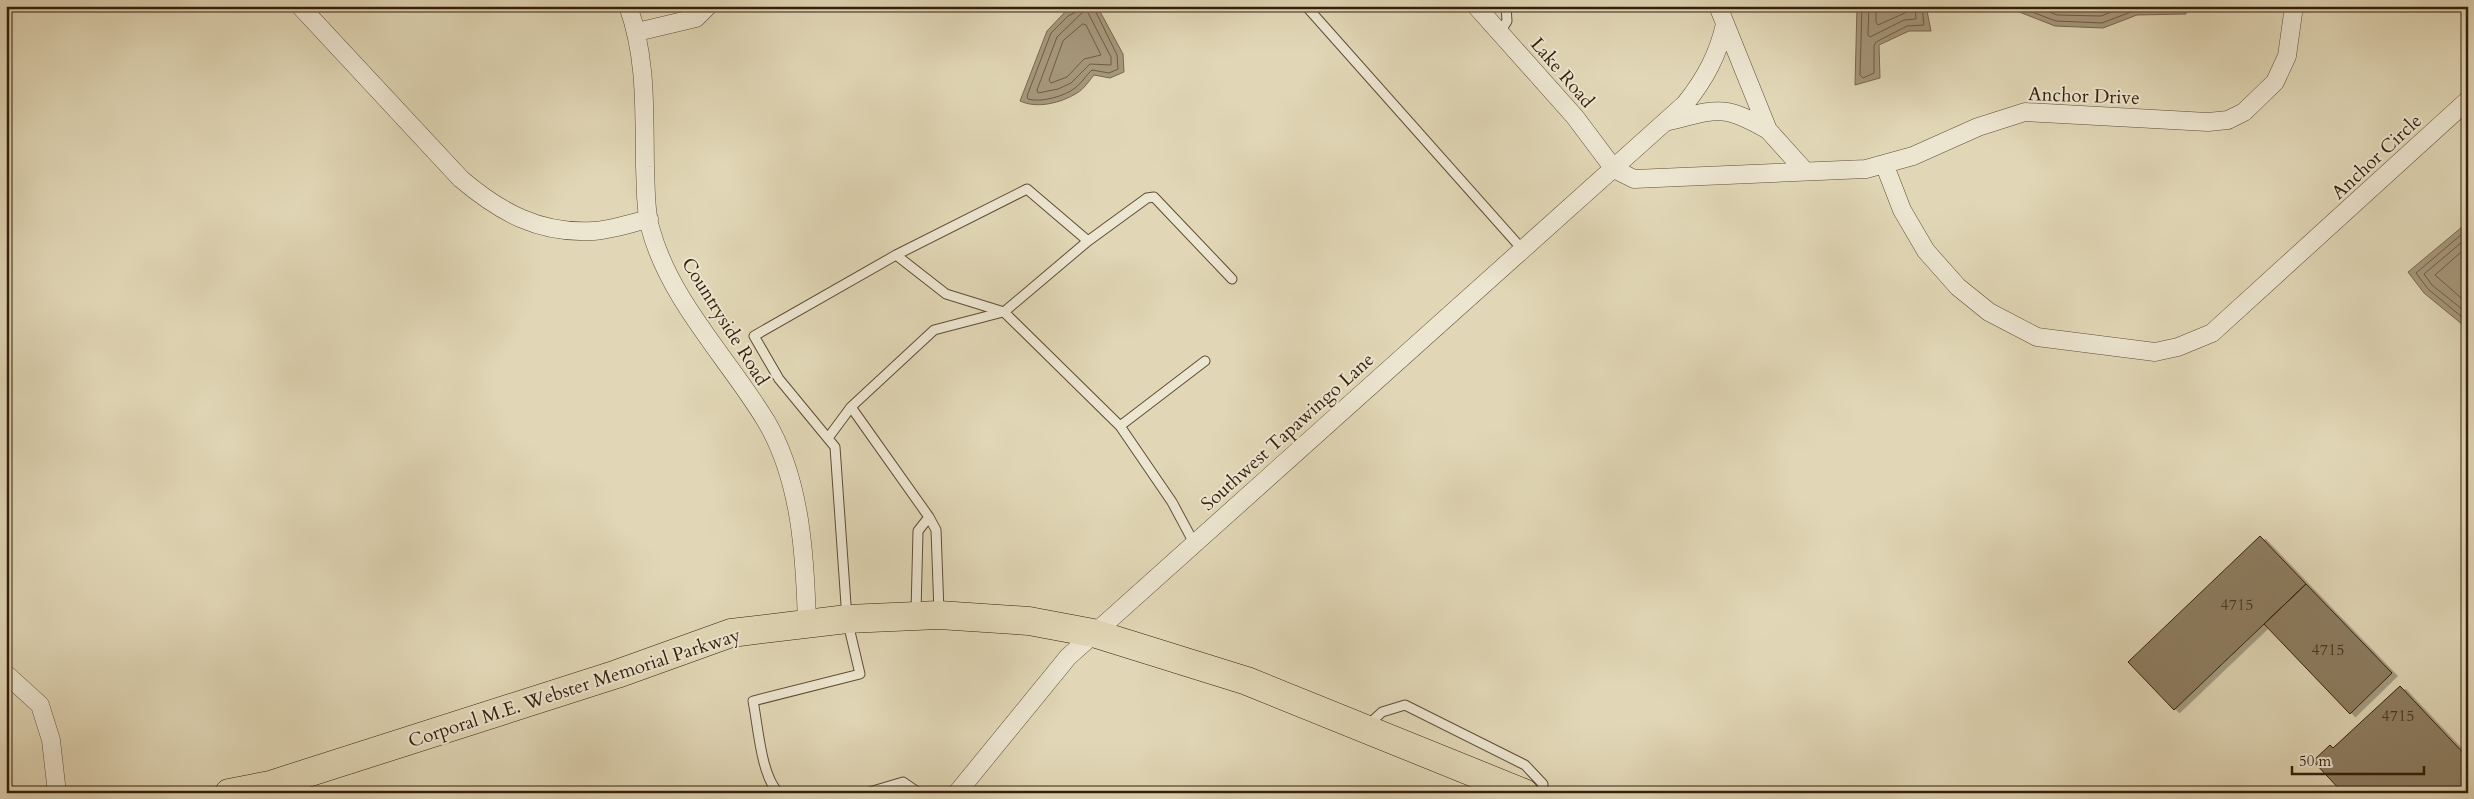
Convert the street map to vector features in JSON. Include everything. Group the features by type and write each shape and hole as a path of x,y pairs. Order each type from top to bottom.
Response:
{"main road":[{"name":"Corporal M.E. Webster Memorial Parkway","path":"229,793 270,785 617,674 731,633 847,618 928,615 1029,621 1094,633 1247,681 1524,793"}],"street":[{"path":"300,6 460,179 488,203 520,220 564,231 594,231 649,219"},
{"name":"Countryside Road","path":"628,6 637,32 643,67 646,180 650,226 668,271 684,301 766,422 780,452 792,488 805,559 807,622"},
{"path":"637,32 696,18 708,6"},
{"name":"Lake Road","path":"1476,6 1575,117 1614,169"},
{"path":"1718,6 1768,130"},
{"name":"Anchor Drive","path":"1614,169 1634,179 1866,169 1885,166 1913,156 1978,127 2025,112 2208,122 2228,120 2244,112 2275,82 2287,56 2294,6"},
{"path":"1668,121 1703,82 1720,45 1725,24"},
{"name":"Anchor Circle","path":"1885,166 1902,210 1926,251 1958,287 1989,312 2037,337 2155,352 2178,347 2212,333 2468,100"},
{"path":"1668,121 1719,110 1739,114 1768,130 1805,171"},
{"name":"Southwest Tapawingo Lane","path":"956,793 1068,657 1522,249 1668,121"},
{"path":"6,674 40,705 51,740 57,793"}],"lane":[{"path":"1306,6 1522,249"},
{"path":"1500,32 1507,21 1506,6"},
{"path":"779,793 774,788 767,773 754,701 860,674 847,618 835,447 779,379 754,336 896,255 1027,189 1088,241"},
{"path":"828,438 851,407 934,330 1004,312 1088,241 1146,198 1154,197 1232,279"},
{"path":"896,255 946,294 1004,312 1120,426 1172,502 1194,543"},
{"path":"1120,426 1205,361"},
{"path":"851,407 929,516 936,530 928,615"},
{"path":"928,615 918,531 929,516"},
{"path":"1364,728 1382,712 1405,705 1525,765 1543,784 1541,793"},
{"path":"866,793 903,782 919,793"}],"water":[{"path":"1076,6 1097,6 1123,54 1124,72 1110,78 1094,75 1080,91 1071,97 1049,104 1034,105 1020,101 1047,31 1065,12"},
{"path":"1857,6 1926,6 1931,31 1909,31 1879,45 1880,78 1855,85"},
{"path":"2004,6 2186,6 2186,14 2137,15 2103,28 2055,26"},
{"path":"2468,222 2468,329 2424,293 2408,272"}],"building":[{"path":"2260,536 2306,584 2174,710 2128,662"},
{"path":"2306,584 2392,673 2350,714 2264,624"},
{"path":"2400,686 2468,758 2468,793 2343,793 2313,761 2330,745 2333,748"}]}
